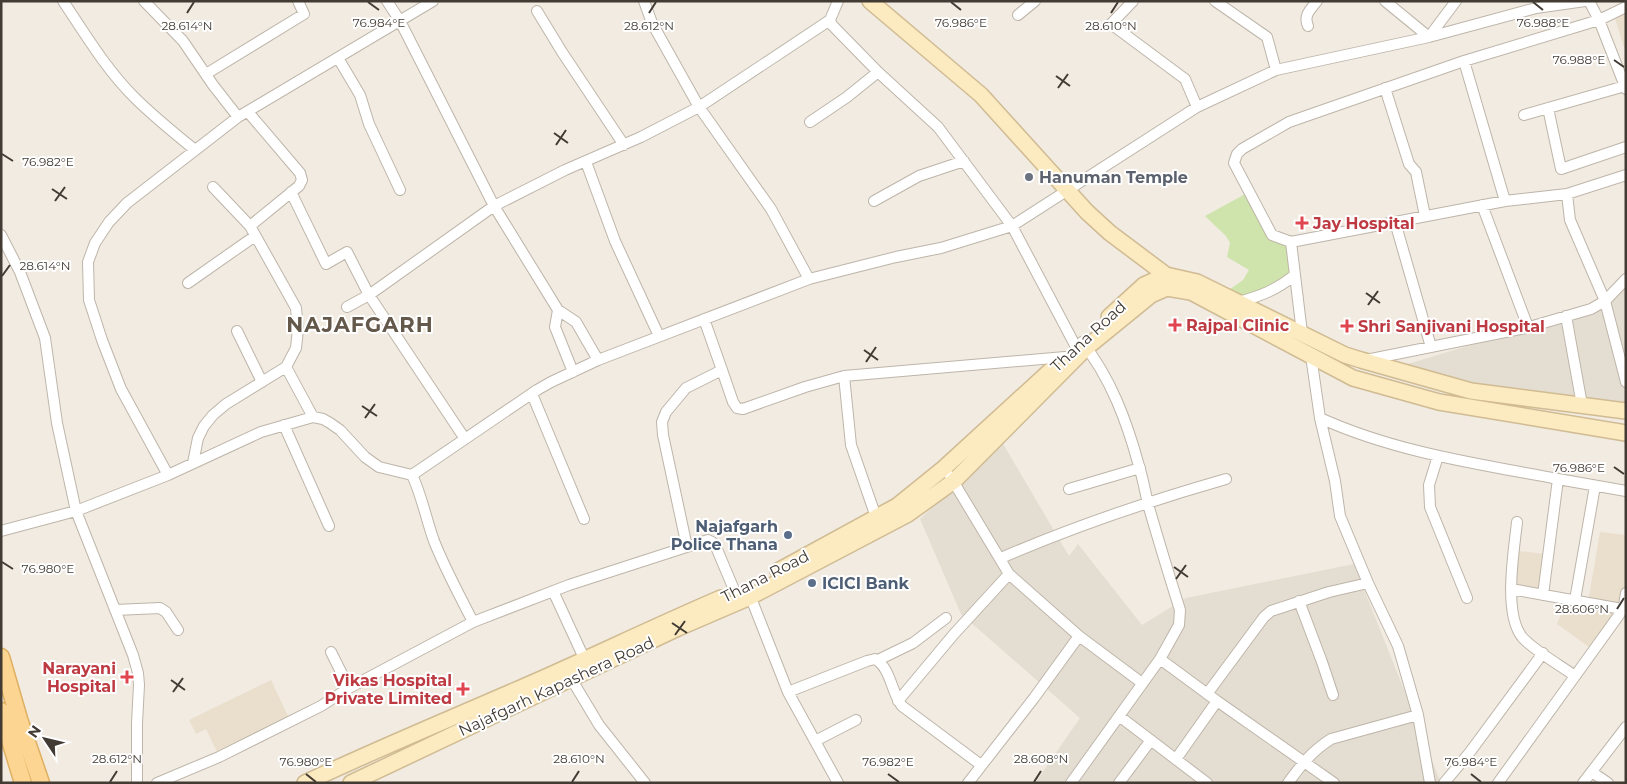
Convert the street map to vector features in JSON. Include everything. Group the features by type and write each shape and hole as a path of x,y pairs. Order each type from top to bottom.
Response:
{"main road":[{"path":"870,1 981,95 1087,212 1166,282 1191,292 1353,378 1439,402 1626,433"},
{"path":"1166,282 1196,282 1345,355 1471,391 1626,411"},
{"name":"Thana Road","path":"305,783 648,629 744,593 898,506 944,468 1144,285 1166,282"},
{"name":"Najafgarh Kapashera Road","path":"351,783 572,680 744,593 908,514 954,481 1077,348"},
{"path":"1,657 19,719 41,783"},
{"path":"1,711 23,783"}],"street":[{"path":"63,1 91,44 121,84 148,112 195,150"},
{"path":"144,1 183,41 238,117"},
{"path":"206,74 304,14 298,1"},
{"path":"387,1 400,21 494,206 558,310 576,322 598,360"},
{"path":"168,475 121,389 89,300 88,262 95,243 109,222 121,209 238,117 433,1"},
{"path":"644,1 652,23 699,107 771,209 809,278"},
{"path":"347,307 368,295 494,206 565,170 624,145 699,107 830,20 838,1"},
{"path":"1018,15 1035,1"},
{"path":"1133,1 1111,24 1185,79 1197,107"},
{"path":"1215,1 1267,37 1276,70"},
{"path":"1308,26 1305,20 1306,17 1317,1"},
{"path":"1384,1 1429,37"},
{"path":"1429,37 1456,1"},
{"path":"1527,1 1536,8"},
{"path":"1,531 76,511 168,475 261,432 313,417 330,422 379,467 412,475 551,382 598,360 809,278 941,248 1012,226 1197,107 1276,70 1429,37 1536,8 1587,1 1599,20 1625,87 1524,115"},
{"path":"1626,7 1599,20 1464,61 1289,122 1242,149 1237,154 1234,163 1270,231 1277,238 1291,242 1505,200 1567,194 1626,175"},
{"path":"537,10 562,52 624,145"},
{"path":"830,20 835,28 878,72 938,127 1012,226 1077,348 1097,362 1128,426 1147,502 1181,618 1160,659 1074,782"},
{"path":"338,58 360,95 370,124 400,190"},
{"path":"1464,61 1505,200"},
{"path":"810,122 847,97 878,72"},
{"path":"1385,88 1409,164 1416,172 1425,216"},
{"path":"1548,108 1561,169 1626,147"},
{"path":"248,112 300,173 302,180 299,186 250,226"},
{"path":"874,201 919,176 964,161"},
{"path":"586,162 616,241 659,336"},
{"path":"193,463 198,438 204,426 226,404 286,367 296,348 298,329 296,308 250,226 213,187"},
{"path":"291,192 326,264 347,252 368,295 465,439"},
{"path":"1567,194 1570,220 1605,301 1625,376"},
{"path":"1482,205 1528,328"},
{"path":"1395,222 1431,347"},
{"path":"1,235 20,272 45,338 57,423 76,511 133,655 138,673 137,783"},
{"path":"188,283 255,236"},
{"path":"1291,242 1302,333"},
{"path":"1238,302 1262,296 1278,288 1295,275"},
{"path":"1361,360 1528,328 1591,309 1605,301 1626,280"},
{"path":"558,310 555,327 573,372"},
{"path":"1566,316 1582,405"},
{"path":"704,319 733,402 737,408 743,409 805,387 844,376 1077,348"},
{"path":"237,331 262,382"},
{"path":"1311,356 1320,418 1335,480 1340,516 1368,583 1398,646 1418,715 1430,783"},
{"path":"286,367 313,417"},
{"path":"687,548 663,435 662,422 666,412 686,388 722,370"},
{"path":"844,376 852,445 876,517"},
{"path":"532,394 584,519"},
{"path":"1320,418 1344,429 1438,456 1626,491"},
{"path":"284,425 329,526"},
{"path":"1438,456 1429,485 1430,507 1467,598"},
{"path":"944,468 954,481 1009,574 1079,636 1142,683"},
{"path":"1069,489 1140,468"},
{"path":"412,475 422,498 434,541 473,622"},
{"path":"1001,558 1058,533 1147,502 1226,479"},
{"path":"1543,595 1558,479"},
{"path":"1575,600 1595,486"},
{"path":"1517,522 1511,589 1518,630 1522,637 1575,676"},
{"path":"158,783 219,757 321,706 349,688 473,622 553,591 708,540 712,542 744,593 788,692 838,783"},
{"path":"898,701 954,634 1009,574"},
{"path":"1207,694 1264,617 1271,611 1299,601 1368,583"},
{"path":"1511,589 1622,609"},
{"path":"553,591 584,658"},
{"path":"1498,783 1622,609 1626,593"},
{"path":"1299,601 1333,695"},
{"path":"115,610 160,608 166,612 178,630"},
{"path":"788,692 867,661 878,660 913,643 946,618"},
{"path":"968,783 1079,636"},
{"path":"331,652 349,688"},
{"path":"1444,783 1470,752 1543,653"},
{"path":"1160,659 1216,701 1334,783"},
{"path":"878,660 884,666 898,701 907,710 981,765"},
{"path":"572,680 599,725 645,783"},
{"path":"1176,759 1216,701"},
{"path":"1288,783 1303,761 1318,747 1331,740 1418,715"},
{"path":"1119,716 1207,783"},
{"path":"814,741 856,720"},
{"path":"1583,783 1626,727"},
{"path":"1119,783 1151,740"},
{"path":"1592,772 1608,783"}],"shaded area":[{"path":"1626,8 1626,54 1613,12"},
{"path":"1626,277 1626,406 1392,373 1391,369 1588,310"},
{"path":"1002,442 1069,556 1078,544 1142,625 1186,598 1354,564 1441,783 1035,783 1080,718 961,614 920,519"},
{"path":"1600,532 1626,535 1626,579 1622,606 1588,602"},
{"path":"1519,551 1546,554 1540,592 1510,586"},
{"path":"1565,604 1617,609 1589,647 1557,624"},
{"path":"271,680 289,718 217,752 206,729 196,734 189,720"}],"green space":[{"path":"1249,192 1272,236 1289,243 1293,275 1243,301 1226,292 1243,280 1249,270 1227,257 1230,243 1226,236 1205,216"}],"place":[{"name":"Hanuman Temple","path":"1029,177"},
{"name":"Jay Hospital","path":"1302,223"},
{"name":"Rajpal Clinic","path":"1175,325"},
{"name":"Shri Sanjivani Hospital","path":"1347,326"},
{"name":"Najafgarh Police Thana","path":"788,535"},
{"name":"ICICI Bank","path":"812,583"},
{"name":"Narayani Hospital","path":"127,677"},
{"name":"Vikas Hospital Private Limited","path":"463,689"}],"district":[{"name":"NAJAFGARH","path":"360,325"}]}
